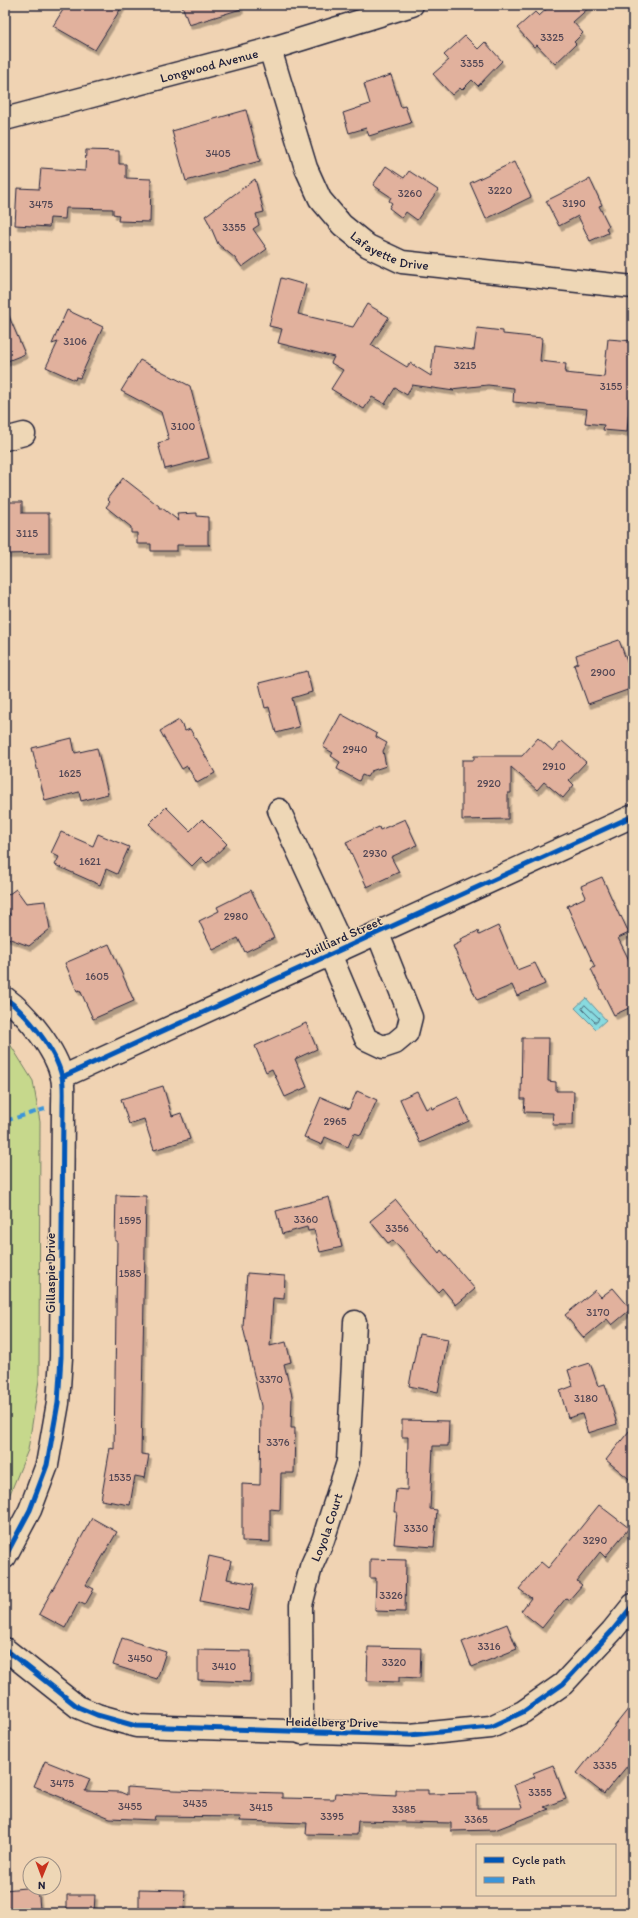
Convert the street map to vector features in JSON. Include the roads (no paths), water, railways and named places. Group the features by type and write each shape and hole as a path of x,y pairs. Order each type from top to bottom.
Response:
{"street":[{"name":"Longwood Avenue","path":"5,119 270,49 412,5"},
{"name":"Lafayette Drive","path":"270,49 306,168 320,199 342,225 368,246 402,262 633,287"},
{"name":"Juilliard Street","path":"279,810 336,951 366,1039 383,1047 396,1043 408,1033 411,1016 378,934"},
{"name":"Juilliard Street","path":"62,1077 633,817"},
{"name":"Gillaspie Drive","path":"5,998 24,1015 53,1052 62,1077 61,1349 58,1403 47,1465 30,1510 5,1557"},
{"name":"Loyola Court","path":"302,1733 301,1605 311,1567 323,1540 348,1462 355,1322"},
{"name":"Heidelberg Drive","path":"5,1650 78,1708 97,1716 136,1726 302,1733 410,1735 491,1728 523,1712 563,1684 612,1631 633,1605"}],"water":[{"path":"586,998 606,1020 596,1029 575,1008"}]}
